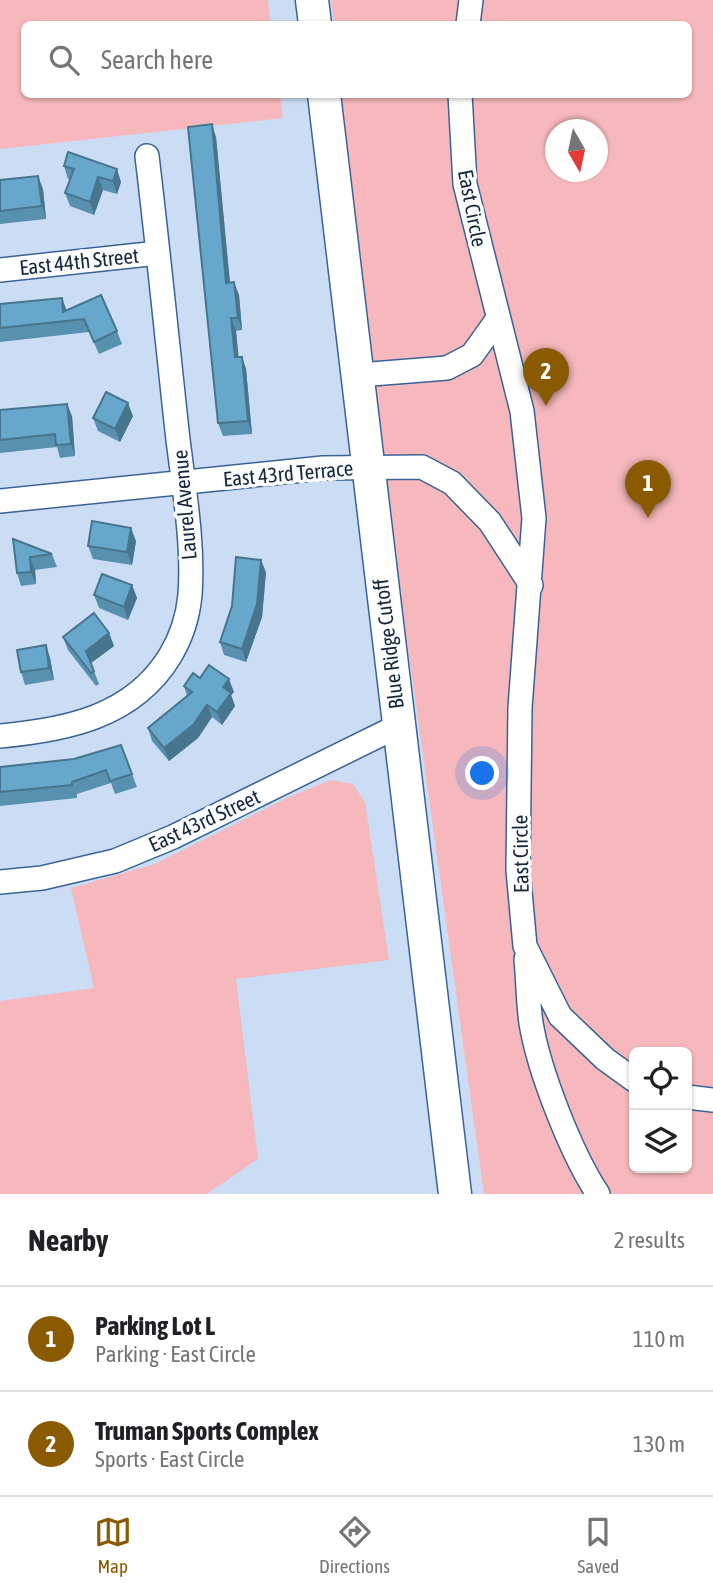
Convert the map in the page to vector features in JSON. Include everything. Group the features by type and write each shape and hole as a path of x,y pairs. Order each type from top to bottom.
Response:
{"main road":[{"path":"312,0 316,21"},
{"name":"Blue Ridge Cutoff","path":"324,98 359,375 397,726 455,1194"}],"street":[{"path":"468,21 471,0"},
{"name":"East Circle","path":"460,98 465,184 522,411 534,518 520,708 518,870 525,946 560,1016 605,1059 629,1076"},
{"name":"Laurel Avenue","path":"0,736 44,732 90,721 125,702 157,674 180,636 190,598 183,482 148,156"},
{"name":"East 44th Street","path":"0,270 158,253"},
{"path":"359,375 447,368 472,355 497,320"},
{"path":"367,466 422,467 452,483 490,522 531,585"},
{"name":"East 43rd Terrace","path":"0,501 367,466"},
{"name":"East 43rd Street","path":"0,882 42,878 115,861 173,837 397,726"},
{"path":"525,946 531,1025 552,1094 587,1178 598,1194"},
{"path":"692,1098 713,1100"}],"shaded area":[{"path":"0,0 268,0 271,21 21,21 21,98 280,98 283,118 0,149"},
{"path":"331,0 713,0 713,1194 484,1194 407,640 341,98 692,98 692,21 334,21"},
{"path":"331,780 353,784 365,802 389,960 236,979 258,1159 207,1194 0,1194 0,1001 94,988 71,888 155,864 291,796"}],"building":[{"path":"212,124 226,283 234,282 238,318 231,318 235,357 242,357 248,421 218,423 188,127"},
{"path":"68,152 117,169 113,181 98,177 90,202 65,193 74,169 64,166"},
{"path":"38,176 42,206 0,211 0,180"},
{"path":"101,295 117,331 94,342 84,319 0,328 0,304 62,298 63,312"},
{"path":"106,392 128,403 115,429 93,418"},
{"path":"67,404 71,444 56,445 55,434 0,440 0,410"},
{"path":"92,521 131,528 127,552 88,546"},
{"path":"13,539 52,554 30,557 31,572 17,573"},
{"path":"236,557 261,560 257,604 242,649 220,642 232,606"},
{"path":"102,574 132,585 124,607 94,595"},
{"path":"94,613 109,633 86,651 94,671 91,673 63,637"},
{"path":"46,645 49,668 21,672 17,650"},
{"path":"209,665 229,679 223,687 231,693 217,712 207,705 193,725 164,748 148,728 192,692 184,686 193,673 200,678"},
{"path":"121,745 132,774 110,781 106,770 72,782 72,785 0,792 0,767 74,759"}],"place":[{"name":"Truman Sports Complex","path":"546,406"},
{"name":"Parking Lot L","path":"648,518"}]}
